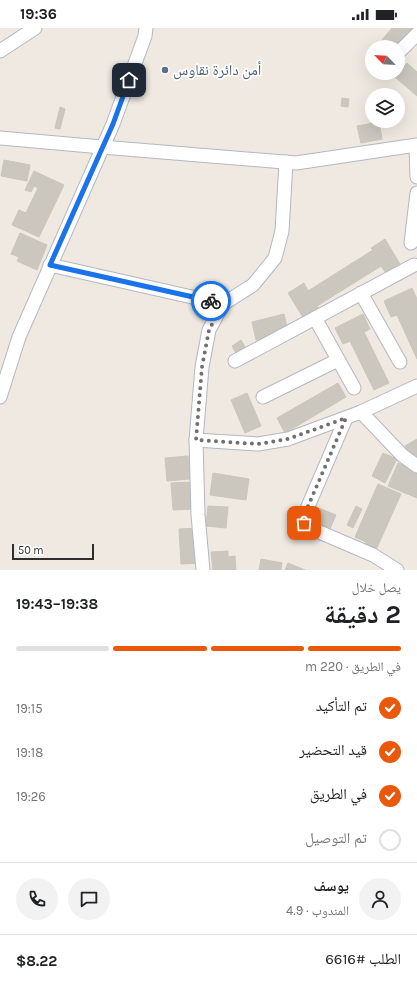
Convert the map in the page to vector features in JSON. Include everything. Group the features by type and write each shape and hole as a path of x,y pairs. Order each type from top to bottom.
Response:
{"street":[{"path":"0,51 35,28"},
{"path":"0,397 19,337 113,124 145,36 146,28"},
{"path":"405,46 417,34"},
{"path":"0,138 296,163 416,146 417,177"},
{"path":"203,570 198,515 196,440 202,367 209,330 223,304 253,285 275,258 282,231 286,162"},
{"path":"235,361 361,293 415,269 409,252 414,242 417,194"},
{"path":"50,265 223,304"},
{"path":"361,293 400,362"},
{"path":"315,318 354,388"},
{"path":"262,397 338,360"},
{"path":"196,440 258,444 288,439 361,412 417,386"},
{"path":"361,412 402,455 417,466"},
{"path":"346,418 303,518 304,523 310,528 372,555 397,570"}],"building":[{"path":"392,28 415,28 405,40 382,40"},
{"path":"407,63 417,72 417,96 398,80 405,80 405,65"},
{"path":"342,98 349,99 348,107 341,106"},
{"path":"60,107 65,109 60,129 55,128"},
{"path":"365,125 365,128 380,128 382,139 361,143 357,126"},
{"path":"4,160 30,165 27,181 1,176"},
{"path":"34,171 64,185 39,237 12,225 19,210 26,213 38,188 34,186 31,192 25,190"},
{"path":"20,233 47,245 37,270 17,261 19,257 11,254"},
{"path":"385,239 400,264 386,273 381,266 317,306 319,309 304,319 288,293 304,283 308,291 373,250 371,248"},
{"path":"412,288 417,299 417,359 397,315 391,317 384,301"},
{"path":"284,314 288,332 256,340 252,322"},
{"path":"363,314 370,329 364,332 389,383 374,390 350,341 343,344 335,328"},
{"path":"241,340 245,347 236,353 232,346"},
{"path":"338,383 346,397 285,433 277,418"},
{"path":"247,393 261,426 245,433 231,400"},
{"path":"417,439 417,460 414,462 405,446"},
{"path":"383,453 397,459 385,483 372,476"},
{"path":"188,456 190,479 167,481 165,458"},
{"path":"398,463 417,471 417,498 388,486"},
{"path":"213,473 249,479 246,500 210,495"},
{"path":"192,482 193,509 173,510 171,483"},
{"path":"378,484 401,494 376,550 365,545 366,542 355,537"},
{"path":"208,506 228,507 226,528 206,526"},
{"path":"356,506 362,509 353,528 347,525"},
{"path":"316,507 336,515 329,531 309,523"},
{"path":"199,528 201,563 181,564 179,529"},
{"path":"228,551 228,557 235,556 236,570 213,570 211,552"},
{"path":"261,559 282,563 281,570 259,570"},
{"path":"288,563 305,570 285,570"}],"way so far":[{"path":"211,301 223,304 209,330 202,367 196,440 258,444 288,439 346,418 303,518 304,523"}],"place":[{"name":"أمن دائرة نقاوس","path":"165,70"}],"route":[{"path":"129,80 113,124 50,265 211,301"}]}
